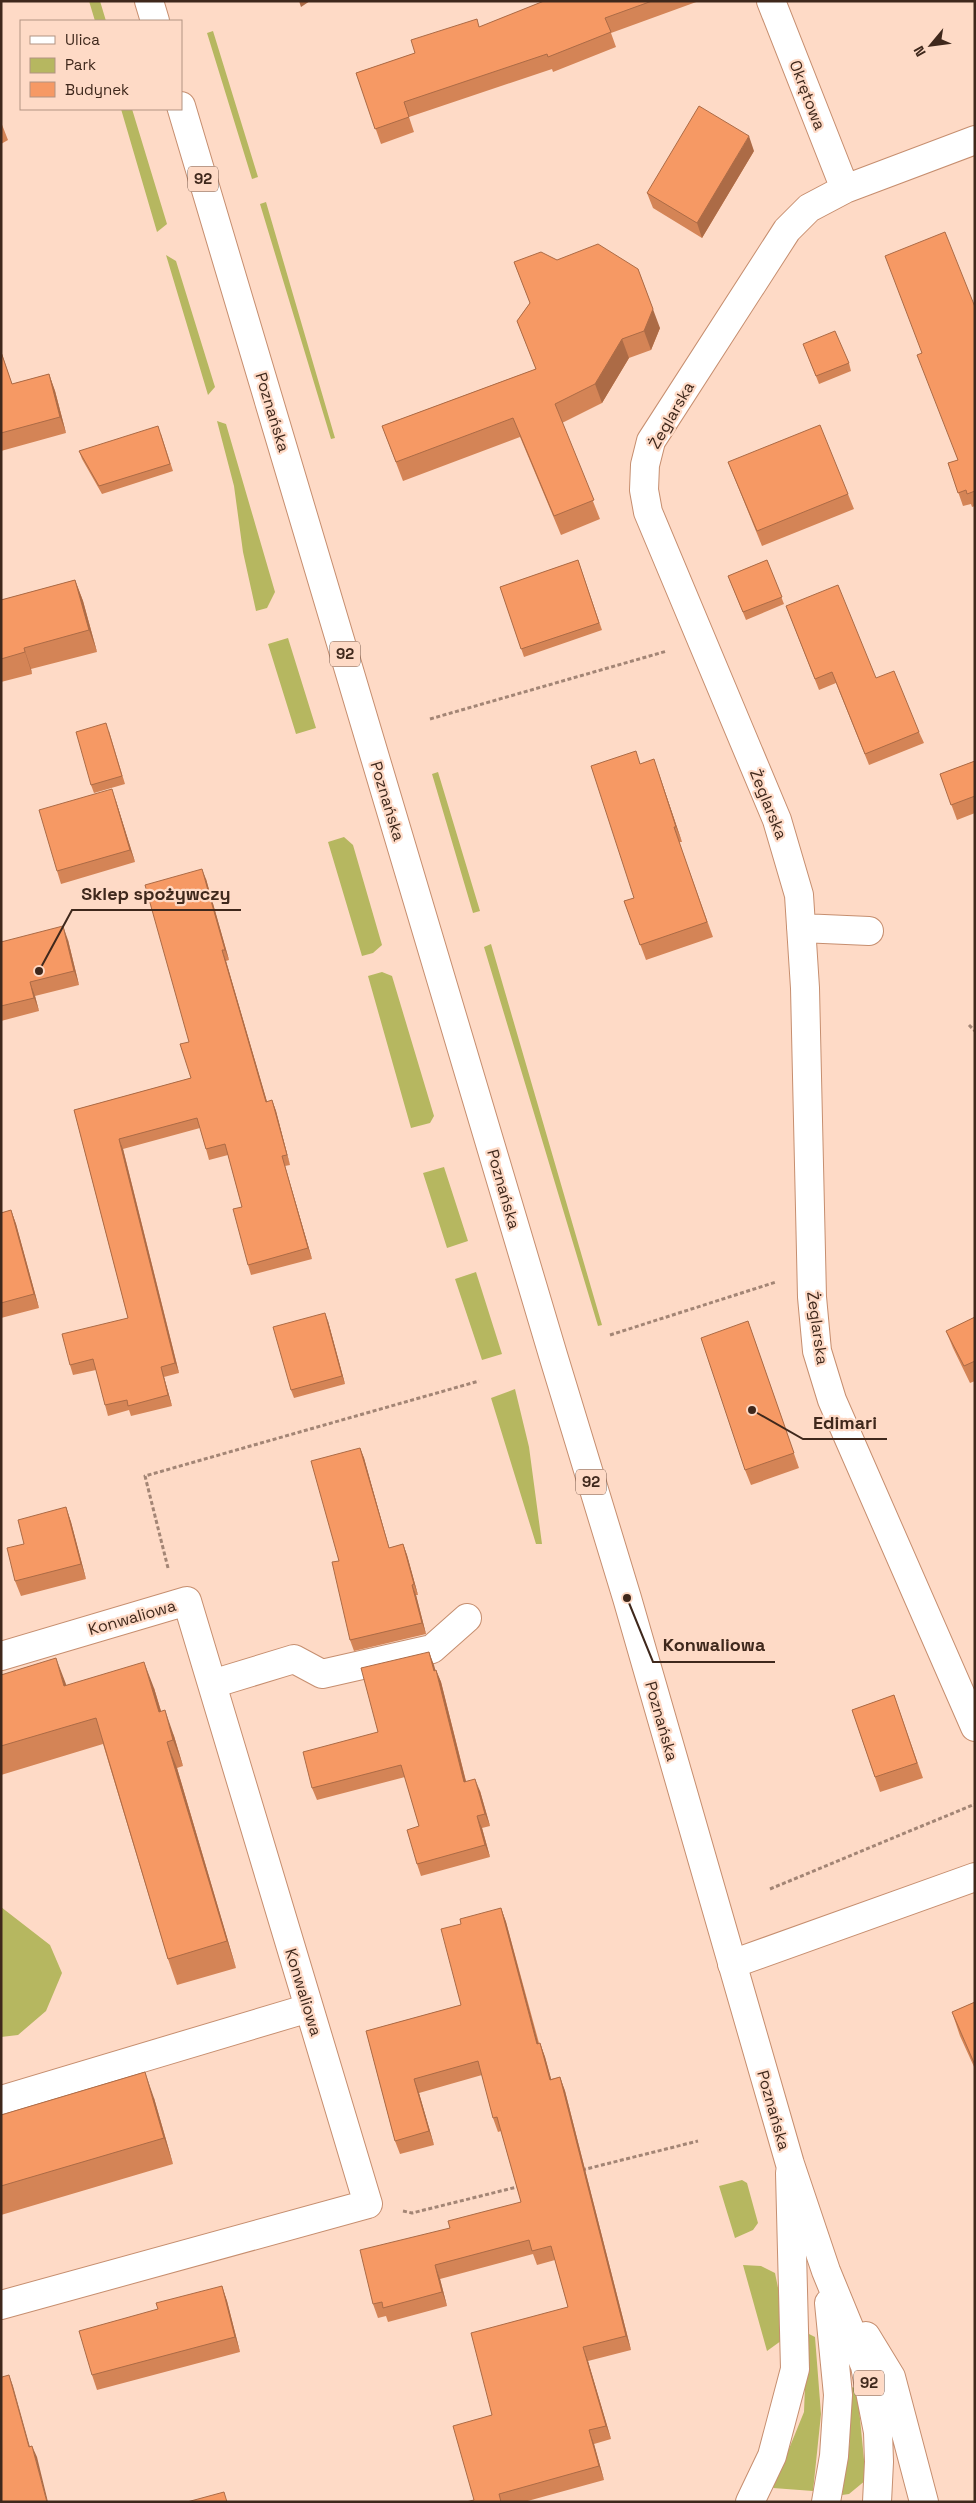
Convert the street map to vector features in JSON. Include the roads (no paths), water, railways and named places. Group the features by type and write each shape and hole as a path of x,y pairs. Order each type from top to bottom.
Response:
{"street":[{"path":"149,1 156,20"},
{"name":"Okrętowa","path":"771,1 845,189"},
{"name":"Poznańska","path":"182,109 627,1598 790,2164 826,2271 865,2366 878,2432 877,2502"},
{"name":"Żeglarska","path":"975,140 845,189 809,208 787,230 651,441 645,465 644,490 648,512 777,820 799,895 805,988 811,1270 817,1351 832,1400 975,1727"},
{"path":"801,928 869,930"},
{"name":"Konwaliowa","path":"1,1656 187,1602 368,2204 1,2305"},
{"path":"212,1684 294,1659 322,1674 432,1648 468,1618"},
{"path":"732,1964 975,1877"},
{"path":"1,2100 309,2008"},
{"path":"750,2502 772,2456 795,2369 790,2164"},
{"path":"826,2271 891,2377 924,2502"},
{"name":"Poznańska","path":"826,2271 838,2395 834,2456 826,2502"}],"place":[{"name":"Sklep spożywczy","path":"39,971"},
{"name":"Edimari","path":"752,1410"},
{"name":"Konwaliowa","path":"627,1598"}]}
